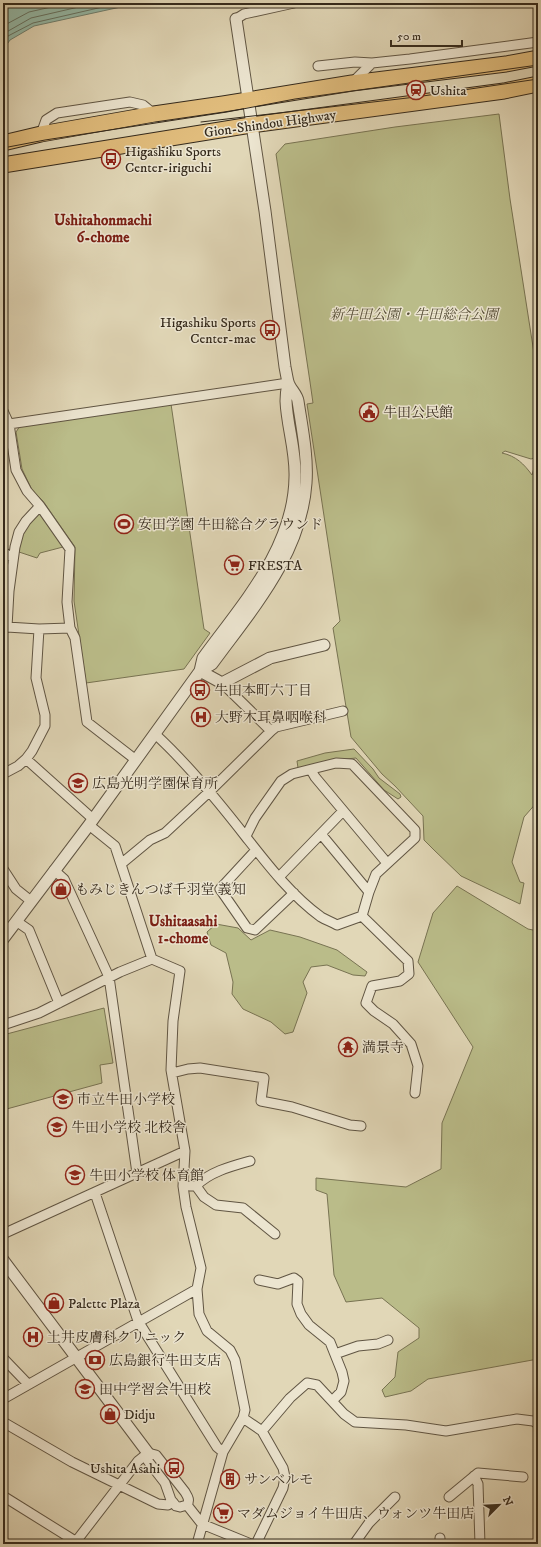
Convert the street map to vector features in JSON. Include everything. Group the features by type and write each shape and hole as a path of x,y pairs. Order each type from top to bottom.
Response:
{"highway":[{"name":"Gion-Shindou Highway","path":"3,143 41,134 154,114 352,83 506,64 538,58"},
{"name":"Gion-Shindou Highway","path":"3,166 251,125 504,91 538,84"}],"street":[{"path":"3,938 91,822 200,671 203,658 272,561 281,543 287,525 292,506 295,476 294,454 286,400 288,383 277,310 265,211 236,19 244,14 294,3"},
{"path":"318,66 355,62 372,63 538,42"},
{"path":"506,64 515,45"},
{"path":"352,83 372,63"},
{"path":"9,424 288,383"},
{"path":"4,414 9,424 16,470 27,491 40,506 70,549 67,602 70,628 75,638 87,722 136,760"},
{"path":"40,506 26,521 19,532 14,547 5,628 70,628"},
{"path":"3,552 13,558"},
{"path":"3,774 18,766 26,759 32,751 45,726 45,715 36,678 39,629"},
{"path":"222,683 270,658 324,645"},
{"path":"200,671 222,683 270,731"},
{"path":"121,864 150,840 165,833 209,792 270,731 276,727 343,711"},
{"path":"155,734 172,749 279,877 294,893 322,918 337,925 362,916"},
{"path":"26,759 115,846 152,959"},
{"path":"246,836 255,818 281,781 292,774 336,763 352,764 415,830 415,838 397,856 387,862 376,874 362,916"},
{"path":"311,770 343,811 387,862"},
{"path":"279,877 343,811"},
{"path":"321,834 369,892"},
{"path":"256,850 220,889 247,928 254,930 294,893"},
{"path":"3,869 16,889 31,901"},
{"path":"54,870 64,879 109,977 137,1173"},
{"path":"362,916 408,961 410,974 400,981 372,986 366,1003 374,1011 393,1024 411,1044 418,1066 415,1093"},
{"path":"16,921 30,930 59,1003"},
{"path":"3,1025 39,1013 109,977 152,959 180,971 173,1021 172,1073 185,1151 183,1186 186,1207 201,1268 197,1288 198,1314 208,1331 230,1350 235,1360 245,1410 242,1418 222,1452 197,1544"},
{"path":"172,1073 200,1068 264,1078 261,1101 292,1107 350,1125 361,1126"},
{"path":"3,1234 185,1151"},
{"path":"183,1186 196,1186 200,1182 226,1168 250,1161"},
{"path":"196,1186 204,1198 216,1205 243,1208 275,1234"},
{"path":"95,1193 138,1321 217,1447 222,1452"},
{"path":"3,1260 148,1453 148,1461 165,1483 173,1502 180,1507 187,1505"},
{"path":"259,1280 278,1284 294,1278 298,1281 298,1304 301,1314 310,1325 330,1342 342,1372 344,1381 341,1392 332,1401"},
{"path":"3,1399 197,1288"},
{"path":"335,1354 358,1346 378,1344 388,1340"},
{"path":"3,1358 28,1384"},
{"path":"262,1431 290,1398 307,1383 317,1385 344,1414 355,1422 406,1425 446,1430 517,1419 538,1424"},
{"path":"242,1418 262,1431 283,1468 285,1477 283,1488 256,1544"},
{"path":"3,1422 72,1462 119,1485 162,1505 168,1505 173,1502"},
{"path":"3,1496 76,1543 138,1461 148,1453"},
{"path":"148,1453 156,1455 185,1492 189,1498 187,1505"},
{"path":"449,1497 478,1473 523,1477"},
{"path":"474,1476 478,1484 480,1544"},
{"path":"354,1544 369,1523 395,1497"},
{"path":"187,1505 202,1524 250,1544"}],"green space":[{"name":"新牛田公園・牛田総合公園","path":"499,114 510,199 538,379 538,457 531,459 505,451 502,453 519,461 532,475 534,468 538,466 538,483 536,481 538,485 538,801 524,817 512,862 520,882 524,883 520,904 461,876 434,850 424,840 423,816 382,774 351,737 333,628 340,621 307,404 313,403 276,154 285,144 395,127"},
{"name":"安田学園 牛田総合グラウンド","path":"171,404 204,629 210,633 184,669 86,683 74,601 75,547 43,501 32,490 22,469 16,432 20,426"},
{"path":"38,511 63,547 40,553 37,558 16,551 19,539"},
{"path":"354,749 373,769 379,778 400,794 401,797 398,799 384,790 356,758 336,760 298,768 297,761 325,753"},
{"path":"457,886 528,929 538,931 538,1359 428,1379 411,1391 385,1397 382,1390 395,1377 398,1352 419,1338 419,1328 382,1298 346,1302 334,1275 327,1194 316,1190 316,1178 406,1187 441,1169 442,1123 473,1047 418,962 433,913"},
{"path":"216,924 238,928 251,940 270,930 300,937 337,950 367,972 365,976 353,975 327,965 311,967 303,982 307,993 293,1032 285,1034 271,1022 243,1009 232,994 233,982 226,953 211,945 207,932"},
{"path":"104,1008 113,1063 100,1065 102,1083 3,1110 3,1035"}],"water":[{"path":"3,3 139,3 34,26 10,40 3,50"}],"tram line":[{"path":"3,148 45,140 227,112 295,99 538,65"},
{"path":"201,122 416,97 538,79"}],"place":[{"name":"Ushita","path":"416,90"},
{"name":"Higashiku Sports Center-iriguchi","path":"111,159"},
{"name":"Higashiku Sports Center-mae","path":"270,330"},
{"name":"牛田公民館","path":"369,412"},
{"name":"安田学園 牛田総合グラウンド","path":"124,524"},
{"name":"FRESTA","path":"234,565"},
{"name":"牛田本町六丁目","path":"200,690"},
{"name":"大野木耳鼻咽喉科","path":"201,717"},
{"name":"広島光明学園保育所","path":"78,783"},
{"name":"もみじきんつば千羽堂 義知","path":"61,889"},
{"name":"満景寺","path":"348,1047"},
{"name":"市立牛田小学校","path":"63,1099"},
{"name":"牛田小学校 北校舎","path":"57,1127"},
{"name":"牛田小学校 体育館","path":"75,1175"},
{"name":"Palette Plaza","path":"54,1303"},
{"name":"土井皮膚科クリニック","path":"33,1337"},
{"name":"広島銀行牛田支店","path":"95,1360"},
{"name":"田中学習会牛田校","path":"85,1389"},
{"name":"Didju","path":"110,1414"},
{"name":"Ushita Asahi","path":"174,1468"},
{"name":"サンベルモ","path":"230,1479"},
{"name":"マダムジョイ牛田店、ウォンツ牛田店","path":"223,1513"}],"district":[{"name":"Ushitahonmachi 6-chome","path":"103,228"},
{"name":"Ushitaasahi 1-chome","path":"183,930"}]}
